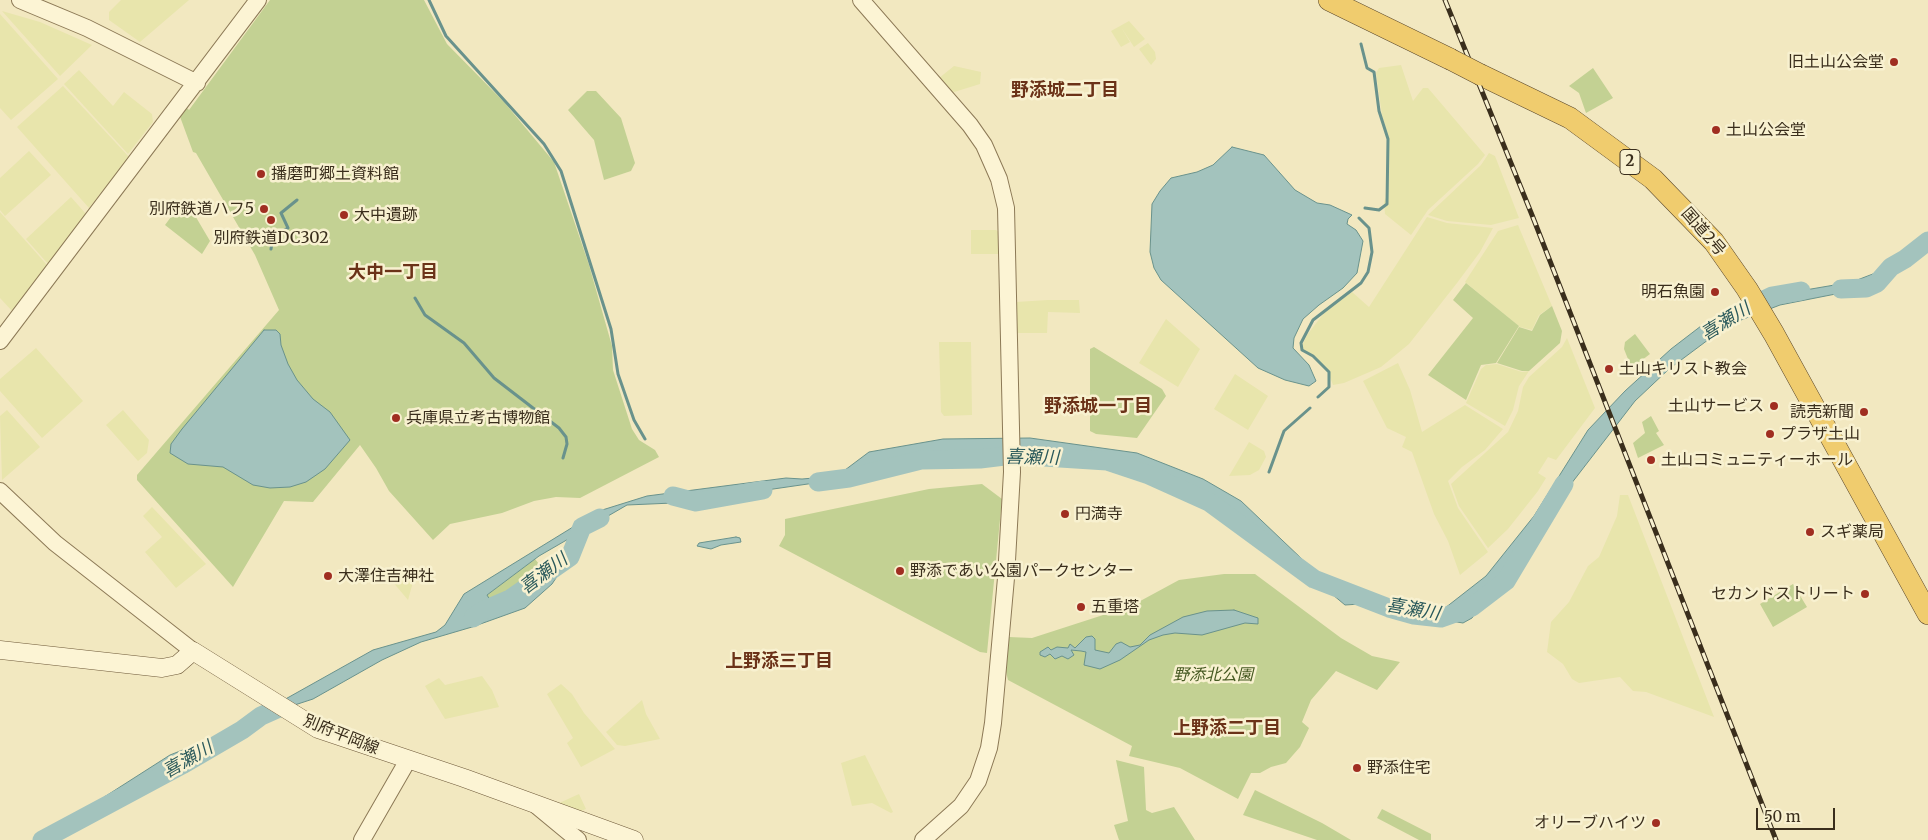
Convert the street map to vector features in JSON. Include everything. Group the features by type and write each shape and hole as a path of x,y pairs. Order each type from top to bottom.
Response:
{"highway":[{"name":"国道2号","path":"1329,0 1570,118 1653,179 1714,242 1747,289 1765,318 1928,614"}],"main road":[{"path":"0,650 162,668 177,665 193,651"},
{"name":"別府平岡線","path":"193,651 306,723 359,744 634,840"}],"street":[{"path":"20,0 86,28 197,83"},
{"path":"0,341 258,0"},
{"path":"861,0 970,124 984,145 999,179 1005,201 1007,224 1012,472 1002,631 989,748 978,781 961,806 923,840"},
{"path":"0,491 55,543 193,651"},
{"path":"362,840 408,760"},
{"path":"536,805 578,840"}],"shaded area":[{"path":"121,0 189,0 140,42 109,20 109,12"},
{"path":"2,11 40,22 92,45 60,76"},
{"path":"0,14 58,79 11,120 0,108"},
{"path":"1129,21 1145,39 1134,47 1121,27 1130,42 1121,47 1111,31"},
{"path":"1148,43 1155,52 1156,59 1151,65 1139,49"},
{"path":"1401,65 1413,101 1423,88 1428,88 1485,155 1478,164 1428,210 1411,235 1385,214 1384,202 1388,192 1389,138 1382,115 1376,73 1379,68"},
{"path":"954,66 981,72 980,84 951,93 939,78"},
{"path":"79,70 113,106 124,92 152,114 153,122 128,154 64,84"},
{"path":"63,86 129,157 89,208 17,127"},
{"path":"29,151 51,175 5,216 0,210 0,178"},
{"path":"1489,153 1495,156 1519,218 1491,225 1447,221 1428,215 1481,165"},
{"path":"71,197 86,214 48,264 26,239"},
{"path":"0,212 47,265 13,312 0,298"},
{"path":"1427,217 1447,223 1493,228 1480,252 1409,344 1381,367 1344,383 1333,385 1326,367 1301,348 1307,335 1324,313 1352,292 1369,307"},
{"path":"1518,225 1552,306 1539,315 1532,330 1520,327 1465,282 1498,231"},
{"path":"971,230 996,230 1001,234 1000,254 971,254"},
{"path":"1079,300 1080,313 1048,312 1047,333 1016,333 1016,302"},
{"path":"1166,319 1200,349 1178,387 1139,363"},
{"path":"1567,338 1595,408 1556,460 1548,457 1538,473 1546,478 1538,491 1508,529 1488,548 1459,506 1451,484 1508,432 1518,411 1523,387 1529,377 1562,347"},
{"path":"939,342 971,342 972,415 944,416 941,412"},
{"path":"36,348 83,401 42,438 0,391 0,379"},
{"path":"1398,363 1410,390 1422,432 1465,405 1503,429 1485,450 1462,467 1448,481 1458,508 1488,552 1460,575 1448,541 1434,514 1412,452 1402,447 1406,437 1387,428 1363,381"},
{"path":"1497,364 1522,372 1529,371 1519,386 1513,410 1505,426 1466,403 1481,369 1486,365"},
{"path":"1235,374 1268,396 1248,430 1214,409"},
{"path":"7,410 40,447 2,480 0,416"},
{"path":"123,410 149,440 147,453 138,461 106,425"},
{"path":"1249,442 1264,451 1266,457 1259,470 1250,475 1229,476"},
{"path":"1620,495 1628,495 1714,717 1646,692 1633,691 1620,677 1579,683 1572,679 1563,664 1547,652 1551,622 1569,602 1588,566 1599,557 1617,516"},
{"path":"152,507 206,564 176,588 145,552 162,537 143,516"},
{"path":"408,567 415,575 408,600 392,581"},
{"path":"482,676 492,690 499,707 445,719 425,686 439,678 445,685"},
{"path":"561,684 572,694 584,713 615,749 581,767 567,743 573,738 547,694"},
{"path":"642,700 646,714 660,739 625,746 617,745 606,732"},
{"path":"865,755 893,812 891,813 872,803 852,806 841,763"},
{"path":"579,794 586,809 578,812 557,804"}],"green space":[{"path":"270,0 424,0 447,44 504,102 554,162 589,265 612,346 613,370 632,429 639,440 655,450 659,457 580,498 556,497 534,501 502,513 450,524 433,540 389,491 360,445 313,502 284,501 233,587 137,480 137,475 279,310 255,255 196,153 193,152 179,114 186,107 189,110"},
{"path":"1593,68 1613,98 1586,113 1579,93 1569,86"},
{"path":"587,91 596,91 621,118 635,163 631,171 604,180 594,140 568,110"},
{"path":"182,202 187,202 210,241 202,254 165,225"},
{"path":"1466,283 1519,326 1496,363 1481,365 1466,400 1428,375 1473,318 1453,300"},
{"path":"1552,306 1562,331 1560,343 1529,371 1522,371 1497,363 1519,327 1532,331 1540,315"},
{"path":"1635,334 1650,354 1629,370 1625,360 1628,359 1624,349 1625,342"},
{"path":"1094,347 1162,389 1166,396 1137,438 1096,434 1090,431 1090,349"},
{"path":"1651,416 1659,431 1656,433 1664,445 1638,458 1633,443 1645,433 1642,422"},
{"path":"982,484 1002,499 987,653 980,652 779,546 785,535 785,519 929,489"},
{"path":"535,559 546,573 524,596 493,607 487,595"},
{"name":"野添北公園","path":"1224,574 1255,574 1341,638 1372,656 1400,662 1377,690 1336,671 1311,700 1302,722 1309,728 1300,747 1286,763 1271,767 1260,773 1251,773 1238,799 1180,768 1129,756 1132,746 1008,680 1006,672 1009,637 1032,638 1131,606 1179,580"},
{"path":"1793,584 1807,607 1773,627 1760,604"},
{"path":"1116,760 1144,767 1146,810 1152,813 1174,807 1195,840 1119,840 1114,825 1128,821"},
{"path":"1255,790 1322,823 1351,840 1317,840 1243,815"},
{"path":"1382,809 1431,834 1431,840 1419,840 1377,818"}],"water":[{"path":"1232,147 1264,155 1295,190 1317,203 1330,205 1352,215 1348,219 1347,224 1356,230 1363,241 1357,273 1343,288 1303,319 1294,338 1293,348 1309,365 1316,381 1309,386 1285,380 1258,368 1161,280 1154,268 1150,252 1152,204 1160,191 1171,178 1197,172 1213,165"},
{"path":"1928,241 1928,248 1907,264 1886,273 1866,288 1780,305 1728,325 1669,369 1635,401 1571,484 1553,503 1506,581 1486,596 1472,618 1463,623 1410,614 1376,603 1345,605 1314,579 1209,502 1149,475 1107,461 1013,455 980,459 921,460 849,478 696,502 627,505 539,556 487,595 494,607 524,596 546,573 570,557 552,584 525,608 472,627 421,642 382,660 313,699 261,716 242,730 182,765 89,814 98,801 170,755 223,734 373,650 436,632 445,625 464,594 599,511 647,496 786,478 802,479 837,476 869,452 943,439 1030,438 1137,453 1203,479 1241,501 1344,599 1377,597 1445,608 1486,576 1534,516 1588,430 1625,391 1671,349 1701,326 1738,307 1776,295 1852,282 1891,267 1905,259"},
{"path":"264,330 276,330 280,334 281,345 288,364 297,380 313,399 330,412 350,440 325,469 306,482 290,487 270,488 253,485 223,467 188,464 170,453 171,444 182,429"},
{"path":"740,538 741,542 721,545 711,549 697,546 699,543"},
{"path":"1234,610 1258,618 1258,624 1245,623 1202,635 1175,633 1163,635 1149,640 1120,660 1100,669 1084,665 1086,652 1071,650 1074,655 1068,659 1062,656 1055,659 1050,654 1045,657 1040,655 1040,652 1048,647 1051,650 1057,647 1068,648 1070,644 1075,648 1086,637 1092,636 1095,639 1095,650 1109,653 1116,644 1121,642 1130,647 1140,645 1150,635 1183,617 1207,611"}],"waterway":[{"path":"429,0 446,36 544,144 561,171 611,329 618,374 634,420 645,439"},
{"path":"1361,44 1367,68 1374,72 1379,111 1388,139 1387,204 1379,210 1365,208"},
{"path":"271,249 273,237 288,228 281,213 297,200"},
{"path":"1318,397 1329,387 1329,372 1313,356 1302,350 1301,343 1313,320 1361,283 1368,272 1372,252 1369,228 1359,218"},
{"name":"喜瀬川","path":"1841,289 1866,288 1877,283 1891,267 1905,259 1928,241"},
{"name":"喜瀬川","path":"1747,308 1772,296 1801,291"},
{"path":"415,298 425,315 464,343 494,378 559,428 566,437 567,444 563,458"},
{"path":"1269,472 1284,431 1310,408"},
{"name":"喜瀬川","path":"818,482 849,478 921,460 980,459 1013,455 1107,461 1149,475 1209,502 1314,579 1389,608 1414,615 1441,618 1472,607 1506,581 1564,484"},
{"name":"喜瀬川","path":"673,496 696,502 763,490"},
{"name":"喜瀬川","path":"473,618 482,611 510,599 570,557 582,527 600,518"},
{"name":"喜瀬川","path":"42,840 182,765 242,730 261,716 279,708"}],"railway":[{"path":"1445,0 1532,215 1776,840"}],"place":[{"name":"旧土山公会堂","path":"1894,62"},
{"name":"土山公会堂","path":"1716,130"},
{"name":"播磨町郷土資料館","path":"261,174"},
{"name":"別府鉄道ハフ5","path":"264,209"},
{"name":"大中遺跡","path":"344,215"},
{"name":"別府鉄道DC302","path":"271,220"},
{"name":"明石魚園","path":"1715,292"},
{"name":"土山キリスト教会","path":"1609,369"},
{"name":"土山サービス","path":"1774,406"},
{"name":"読売新聞","path":"1864,412"},
{"name":"兵庫県立考古博物館","path":"396,418"},
{"name":"プラザ土山","path":"1770,434"},
{"name":"土山コミュニティーホール","path":"1651,460"},
{"name":"円満寺","path":"1065,514"},
{"name":"スギ薬局","path":"1810,532"},
{"name":"野添であい公園パークセンター","path":"900,571"},
{"name":"大澤住吉神社","path":"328,576"},
{"name":"セカンドストリート","path":"1865,594"},
{"name":"五重塔","path":"1081,607"},
{"name":"野添住宅","path":"1357,768"},
{"name":"オリーブハイツ","path":"1656,823"}],"district":[{"name":"野添城二丁目","path":"1065,91"},
{"name":"大中一丁目","path":"393,273"},
{"name":"野添城一丁目","path":"1098,407"},
{"name":"上野添三丁目","path":"779,662"},
{"name":"上野添二丁目","path":"1227,729"}]}
